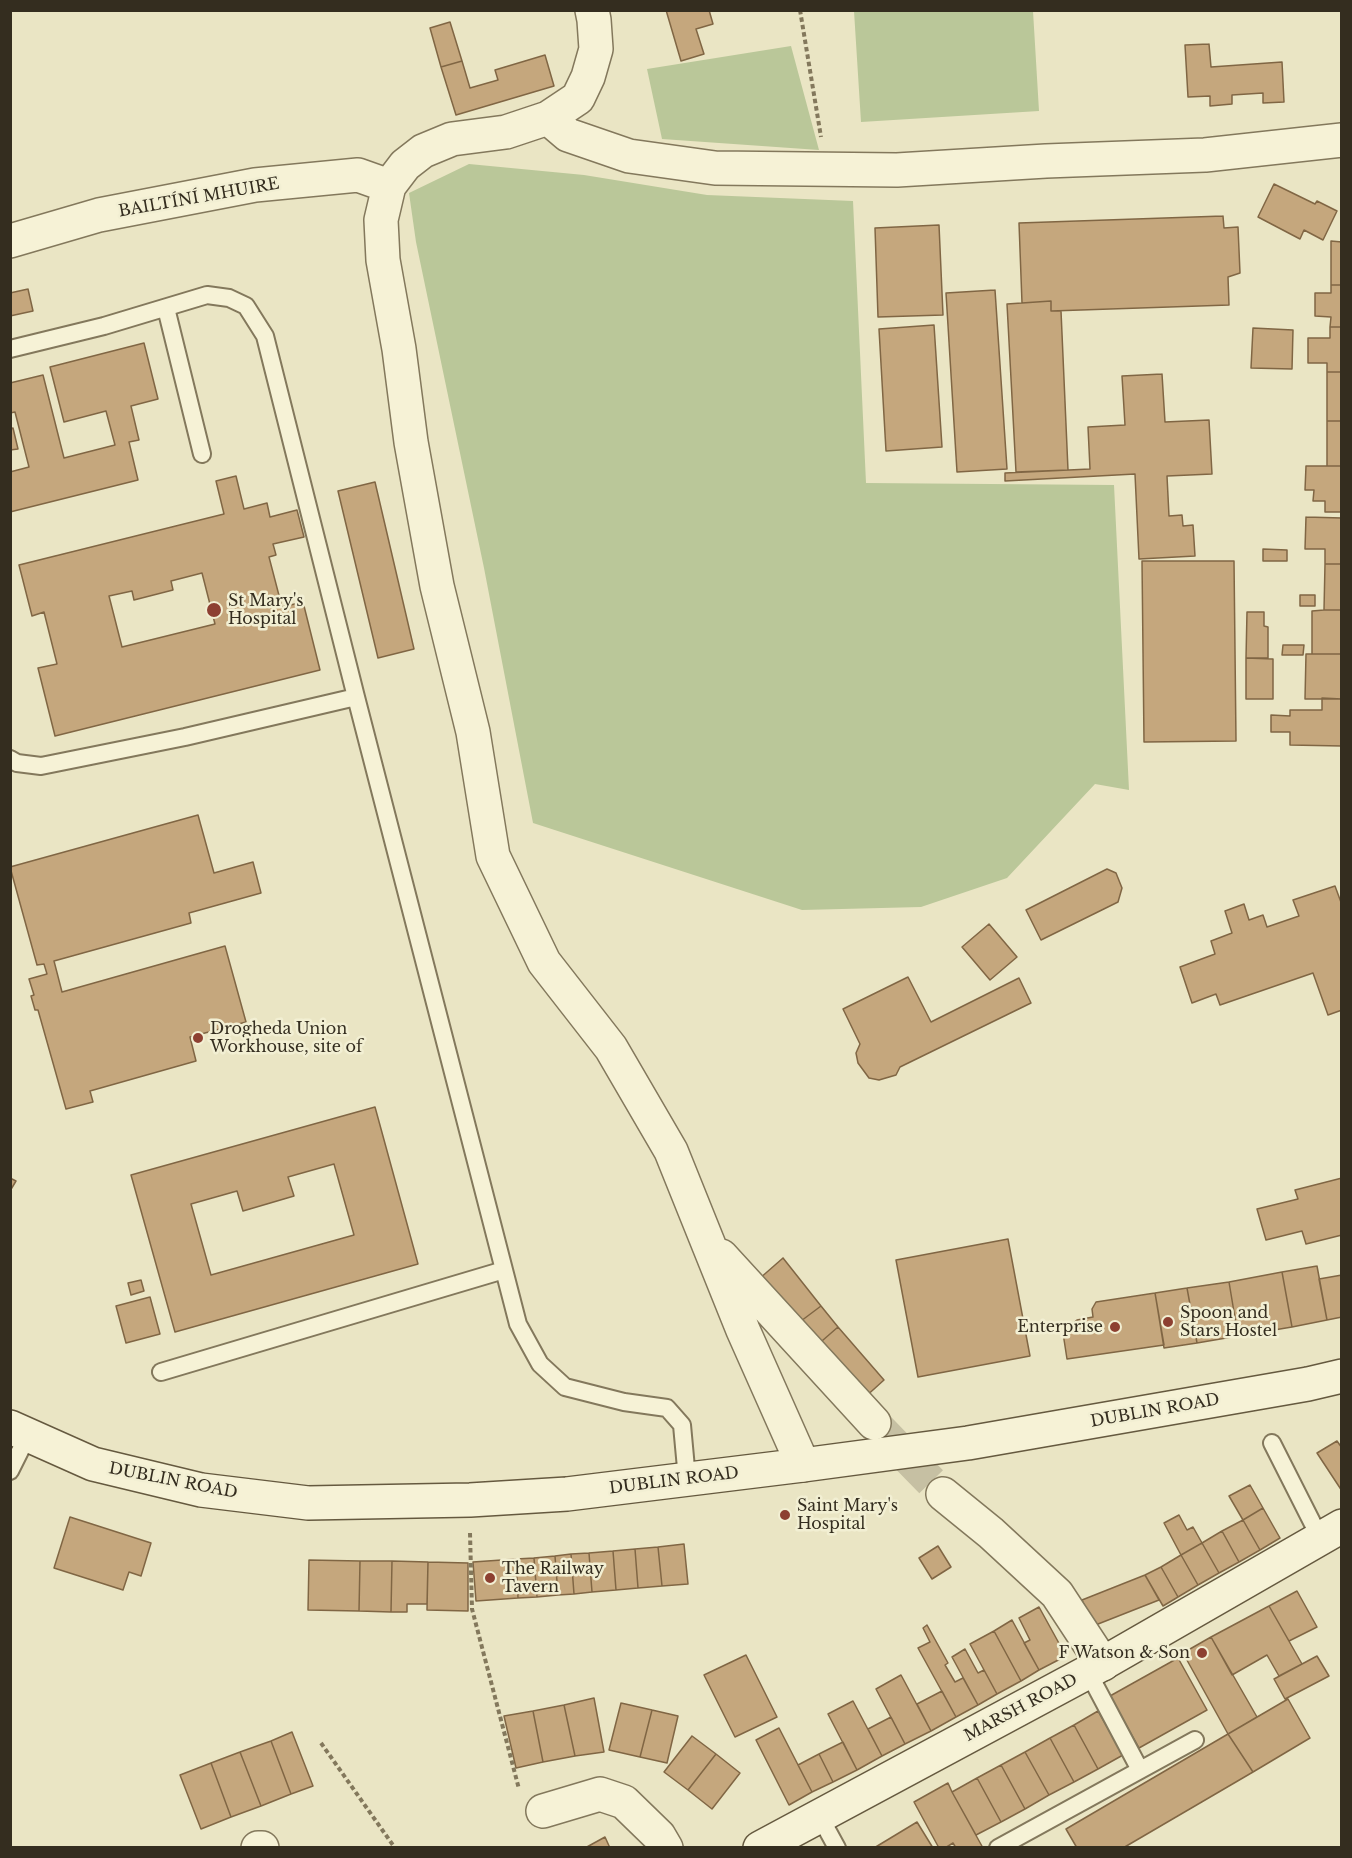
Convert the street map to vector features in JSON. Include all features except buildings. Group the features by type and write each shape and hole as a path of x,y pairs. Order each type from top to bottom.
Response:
{"street":[{"path":"592,10 596,50 588,77 578,98 548,118 506,132 452,139 423,151 405,165 389,186 381,220 383,260 399,349 411,442 437,586 473,732 494,856 544,962 611,1048 671,1151 743,1330 802,1465"},
{"path":"548,118 568,135 629,156 715,168 897,170 1205,155 1341,140"},
{"name":"BAILTÍNÍ MHUIRE","path":"10,241 99,215 255,185 358,174 389,186"},
{"path":"707,1241 874,1423"},
{"name":"DUBLIN ROAD","path":"19,1431 93,1464 201,1490 308,1503 470,1500 567,1494 968,1443 1308,1384 1341,1376"},
{"path":"943,1494 991,1533 1058,1594 1096,1668"},
{"name":"MARSH ROAD","path":"760,1848 1096,1668 1331,1532"},
{"path":"531,1801 600,1794 624,1802 659,1836 666,1848"}],"lane":[{"path":"10,349 82,332 207,295 229,298 246,306 265,336 518,1324 540,1364 565,1387 624,1402 668,1408 682,1425 687,1479"},
{"path":"166,308 202,454"},
{"path":"10,759 16,763 40,766 185,737 356,697"},
{"path":"161,1372 504,1269"},
{"path":"10,1471 19,1431"},
{"path":"1272,1443 1331,1532"},
{"path":"1096,1668 1140,1770"},
{"path":"998,1848 1195,1740"},
{"path":"819,1815 837,1848"}],"path":[{"path":"800,10 826,170"},
{"path":"470,1500 472,1609 531,1801"},
{"path":"321,1743 395,1848"}],"green space":[{"path":"854,11 1033,11 1039,111 861,122"},
{"path":"791,46 819,150 662,139 647,69"},
{"path":"469,164 584,175 707,195 853,201 866,483 1114,485 1129,790 1095,784 1007,878 921,907 802,910 533,823 484,568 416,242 409,193"}],"tunnel":[{"path":"874,1423 943,1494"}],"place":[{"name":"St Mary's Hospital","path":"214,610"},
{"name":"Drogheda Union Workhouse, site of","path":"198,1038"},
{"name":"Spoon and Stars Hostel","path":"1168,1322"},
{"name":"Enterprise","path":"1115,1327"},
{"name":"Saint Mary's Hospital","path":"785,1515"},
{"name":"The Railway Tavern","path":"490,1578"},
{"name":"F Watson & Son","path":"1202,1653"}]}
